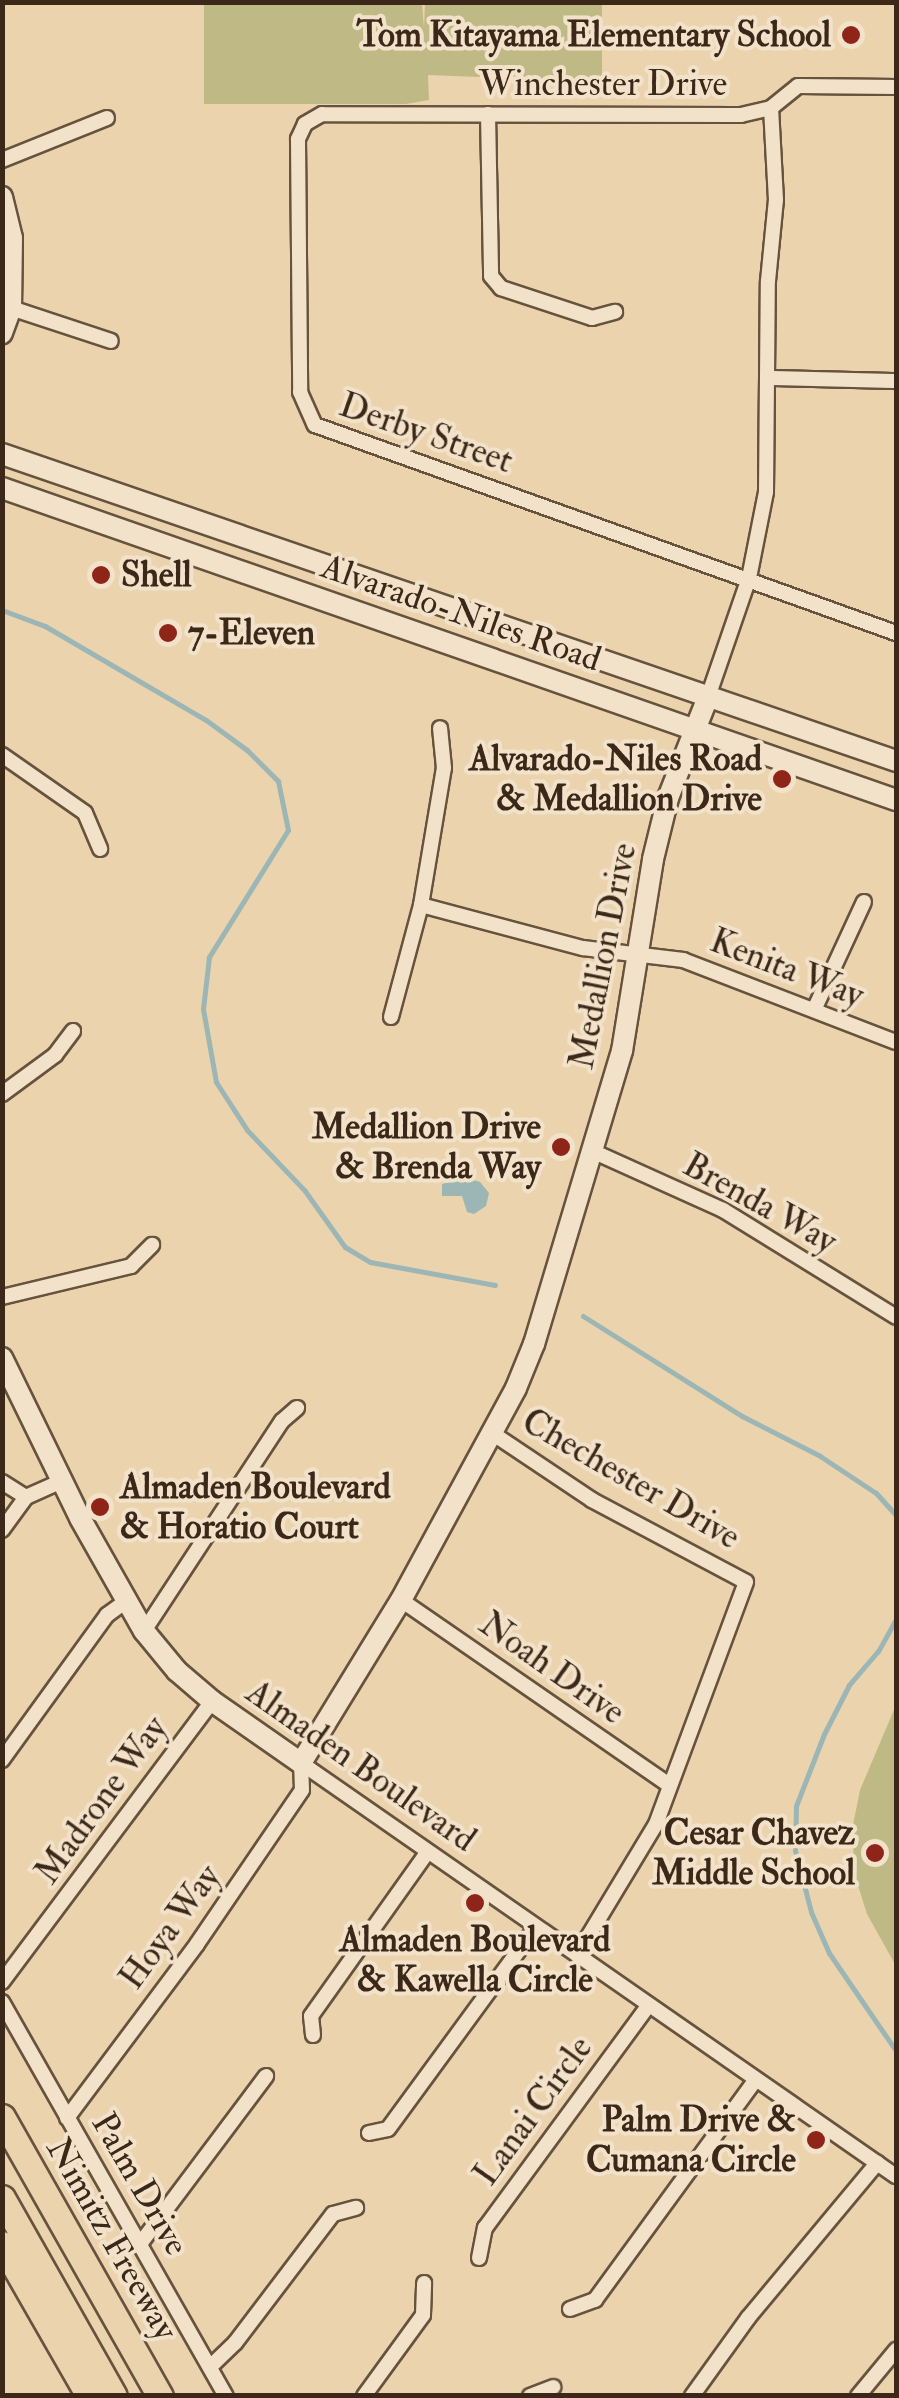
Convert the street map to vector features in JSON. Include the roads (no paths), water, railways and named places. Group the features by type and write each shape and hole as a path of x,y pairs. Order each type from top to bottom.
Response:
{"highway":[{"name":"Nimitz Freeway","path":"2,2117 160,2396"},
{"path":"2,2198 114,2396"},
{"path":"2,2244 89,2396"}],"main road":[{"path":"2,197 12,238 10,308 2,333"},
{"name":"Alvarado-Niles Road","path":"2,454 896,761"},
{"name":"Alvarado-Niles Road","path":"2,488 896,800"},
{"name":"Medallion Drive","path":"301,1763 401,1600 492,1433 534,1344 622,1051 668,798 708,697"},
{"name":"Almaden Boulevard","path":"2,1358 144,1631 177,1671 212,1701 301,1763"}],"street":[{"name":"Winchester Drive","path":"305,124 322,114 741,115 771,108 798,86 896,87"},
{"name":"Medallion Drive","path":"708,697 750,578 766,492 768,282 776,200 771,108"},
{"path":"488,114 491,276 501,288 592,318 615,312"},
{"path":"2,160 107,118"},
{"name":"Derby Street","path":"305,124 298,138 300,392 315,425 896,632"},
{"path":"10,308 111,341"},
{"path":"770,378 896,382"},
{"path":"391,1017 421,905 444,768 440,728"},
{"path":"2,756 85,814 100,848"},
{"path":"814,1010 864,902"},
{"name":"Kenita Way","path":"421,905 474,916 527,936 683,960 721,971 896,1042"},
{"path":"2,1094 55,1055 72,1032"},
{"name":"Brenda Way","path":"590,1150 722,1210 896,1317"},
{"path":"2,1298 131,1266 152,1245"},
{"path":"144,1631 282,1421 297,1408"},
{"name":"Chechester Drive","path":"492,1433 592,1500 746,1582 656,1824 578,1956"},
{"path":"2,1530 26,1496 64,1480"},
{"path":"2,1482 26,1496"},
{"name":"Noah Drive","path":"401,1600 669,1785"},
{"path":"2,1760 107,1616 126,1601"},
{"name":"Madrone Way","path":"2,1982 212,1701"},
{"name":"Almaden Boulevard","path":"301,1763 754,2082 877,2163"},
{"name":"Hoya Way","path":"67,2118 198,1944 302,1790 301,1763"},
{"path":"313,2035 311,2016 427,1852"},
{"path":"368,2133 388,2129 536,1927"},
{"name":"Palm Drive","path":"2,2002 226,2396"},
{"name":"Lanai Circle","path":"479,2258 485,2228 648,2006"},
{"path":"140,2244 266,2076"},
{"path":"570,2308 596,2300 754,2082"},
{"path":"692,2396 748,2318 877,2163 896,2176"},
{"path":"210,2367 235,2343 333,2214 356,2208"},
{"path":"364,2396 423,2315 424,2283"},
{"path":"858,2396 896,2350"},
{"path":"530,2396 552,2387"}],"water":[{"path":"467,1178 480,1182 489,1193 486,1206 474,1214 467,1212 462,1196 442,1196 442,1184"}],"waterway":[{"path":"2,610 45,626 206,720 247,750 278,781 288,830 209,957 203,1009 216,1082 247,1130 305,1191 345,1247 370,1262 495,1285"},
{"path":"583,1316 742,1416 820,1456 876,1493 896,1515"},
{"path":"896,1619 878,1651 849,1685 824,1734 796,1806 795,1850 811,1912 829,1953 896,2051"}],"place":[{"name":"Tom Kitayama Elementary School","path":"851,35"},
{"name":"Shell","path":"101,575"},
{"name":"7-Eleven","path":"168,633"},
{"name":"Alvarado-Niles Road & Medallion Drive","path":"782,779"},
{"name":"Medallion Drive & Brenda Way","path":"561,1147"},
{"name":"Almaden Boulevard & Horatio Court","path":"100,1507"},
{"name":"Cesar Chavez Middle School","path":"875,1853"},
{"name":"Almaden Boulevard & Kawella Circle","path":"475,1903"},
{"name":"Palm Drive & Cumana Circle","path":"816,2140"}]}
